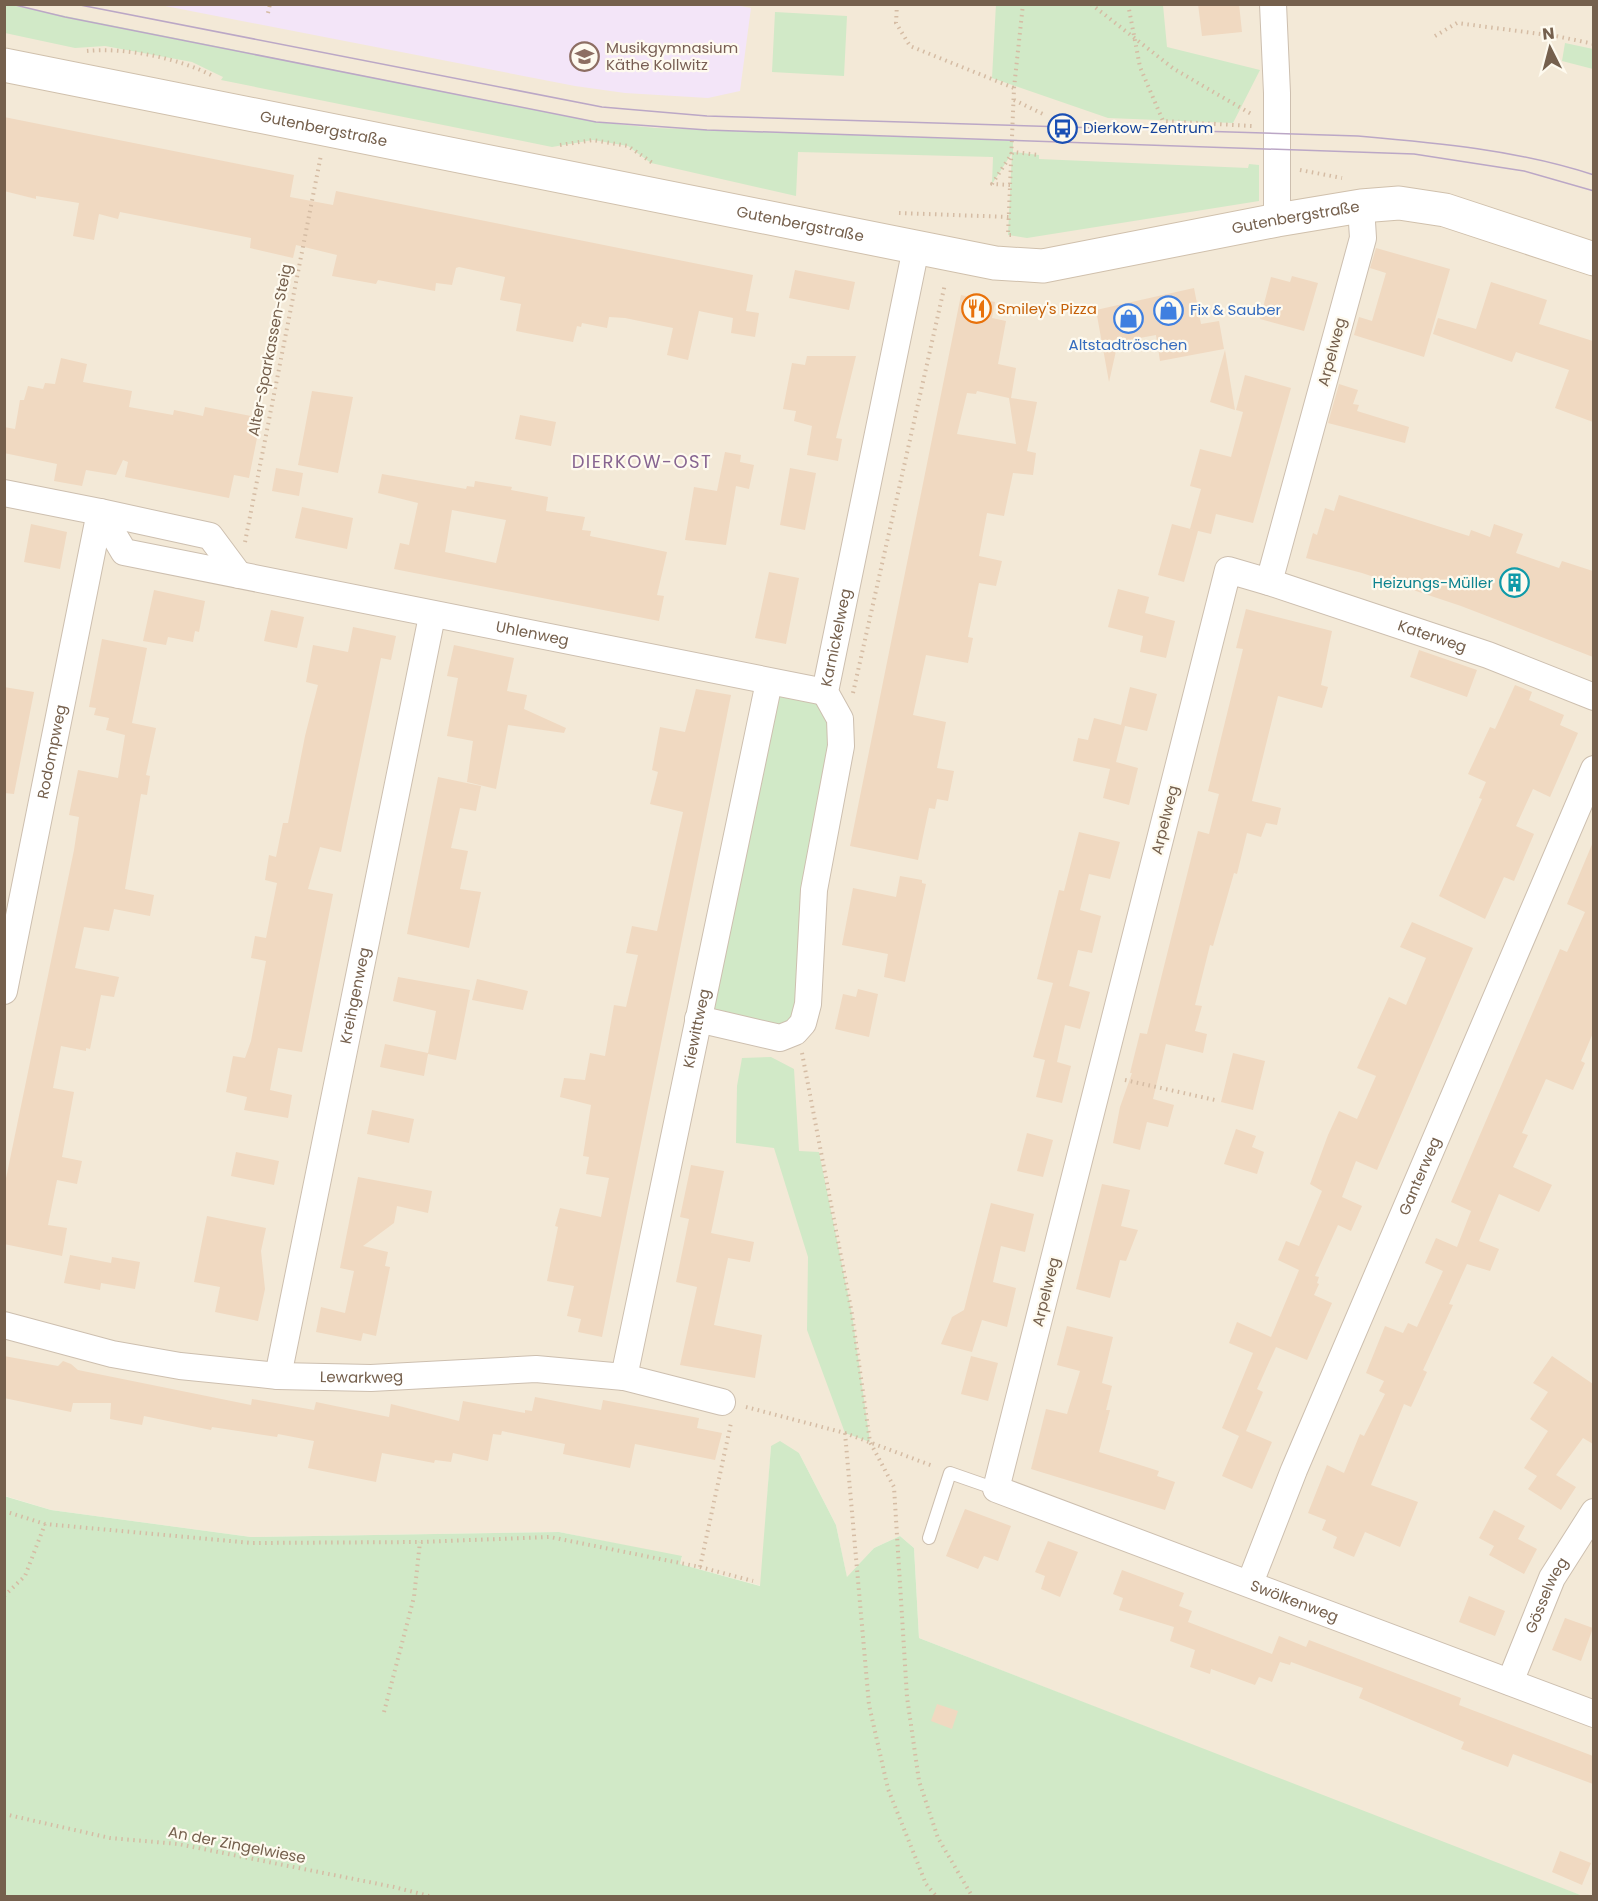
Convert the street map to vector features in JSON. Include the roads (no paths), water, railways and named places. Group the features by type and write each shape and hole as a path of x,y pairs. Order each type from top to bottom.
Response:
{"street":[{"path":"1273,4 1277,129 1276,220"},
{"name":"Gutenbergstraße","path":"4,65 916,248 1027,266 1043,266 1276,220 1361,206 1399,203 1445,210 1593,259"},
{"name":"Arpelweg","path":"996,1489 1228,570 1269,582 1363,238 1361,206"},
{"name":"Karnickelweg","path":"698,1019 780,1038 795,1032 803,1023 808,1004 814,890 842,746 840,719 825,692 916,248"},
{"path":"4,493 210,536 239,575"},
{"name":"Uhlenweg","path":"100,512 124,552 432,616 825,692"},
{"name":"Rodompweg","path":"4,991 100,512"},
{"name":"Katerweg","path":"1269,582 1478,651 1593,697"},
{"name":"Kreihgenweg","path":"278,1376 432,616"},
{"name":"Kiewittweg","path":"624,1377 769,682"},
{"name":"Ganterweg","path":"1250,1583 1294,1470 1593,770"},
{"name":"Lewarkweg","path":"4,1325 112,1354 180,1366 278,1376 371,1378 536,1369 624,1377 728,1403"},
{"name":"Swölkenweg","path":"996,1489 1593,1714"},
{"name":"Gösselweg","path":"1510,1682 1552,1578 1593,1512"}],"lane":[{"path":"929,1538 950,1473 996,1489"}],"tram line":[{"path":"11,4 65,17 596,122 707,130 1414,154 1524,171 1594,191"},
{"path":"75,4 602,107 707,116 1358,136 1448,145 1507,154 1536,159 1594,175"}],"place":[{"name":"Musikgymnasium Käthe Kollwitz","path":"585,57"},
{"name":"Dierkow-Zentrum","path":"1062,128"},
{"name":"Smiley's Pizza","path":"976,309"},
{"name":"Fix & Sauber","path":"1169,310"},
{"name":"Altstadtröschen","path":"1128,318"},
{"name":"Heizungs-Müller","path":"1514,583"}],"district":[{"name":"DIERKOW-OST","path":"642,462"}]}
